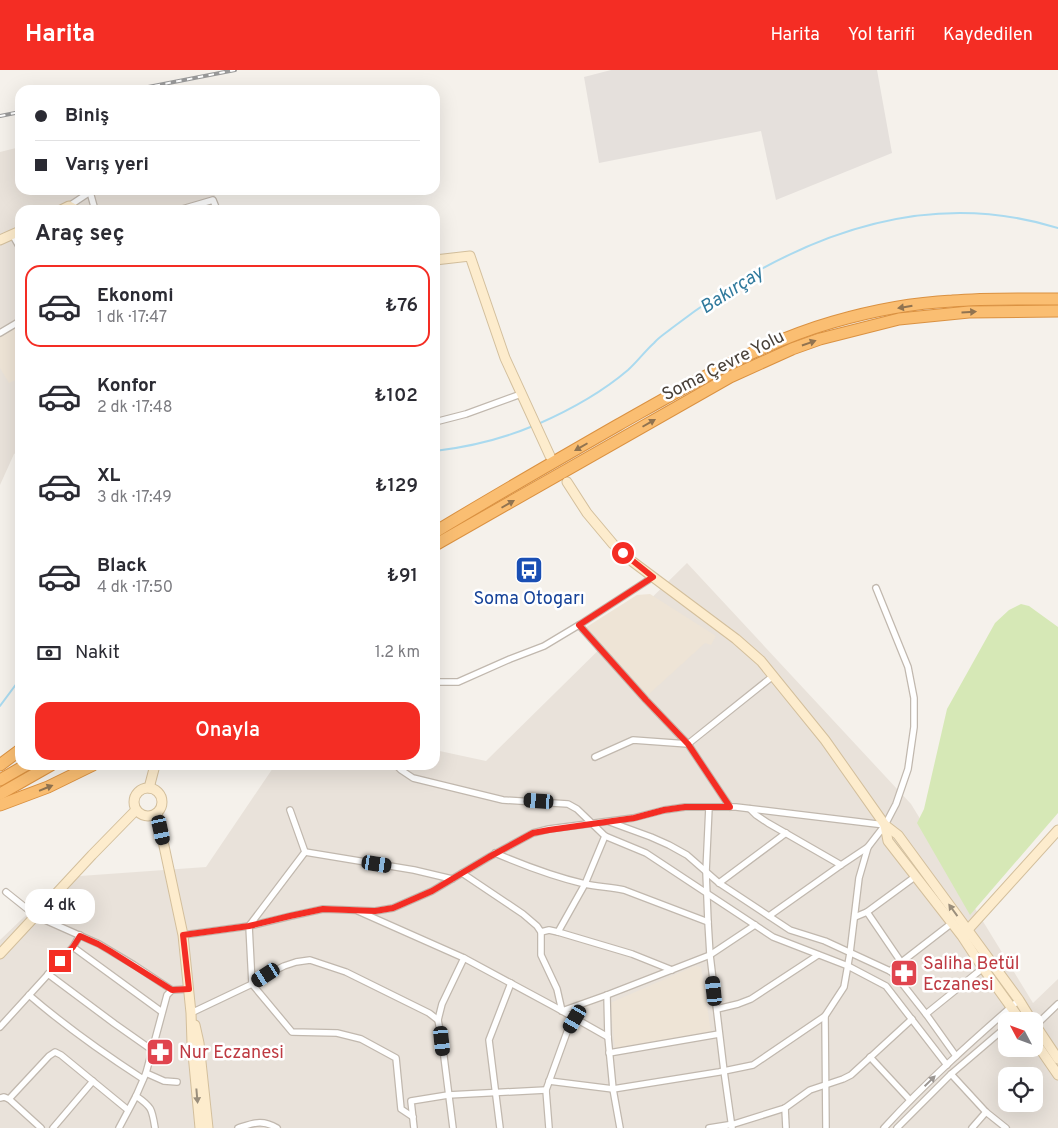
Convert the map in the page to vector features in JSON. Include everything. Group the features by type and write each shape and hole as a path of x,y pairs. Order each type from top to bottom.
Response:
{"highway":[{"name":"Soma Çevre Yolu","path":"440,529 647,409 776,341 832,322 906,306 994,299 1058,299"},
{"name":"Soma Çevre Yolu","path":"440,542 730,377 792,349 820,339 899,319 969,312 1058,311"},
{"path":"440,525 470,510"},
{"path":"440,547 478,521"},
{"path":"0,765 15,754"},
{"path":"0,780 17,770"},
{"path":"0,794 41,770"},
{"path":"0,805 48,787 83,770"}],"main road":[{"path":"0,240 15,232"},
{"path":"440,259 470,256 505,358 548,452"},
{"path":"567,482 587,513 613,544 633,562 736,639 761,661 825,740 885,825 898,835 965,933 1019,1000 1019,1012"},
{"path":"149,788 154,770"},
{"path":"149,788 157,791 161,798 162,806 157,813 148,816 140,813 134,806 135,797 140,790 149,788"},
{"path":"0,954 136,810"},
{"path":"157,813 183,935 200,1128"},
{"path":"885,825 888,841 952,923 965,933 983,968 1015,1012"},
{"path":"965,933 1058,830"},
{"path":"191,1013 200,1043 208,1128"},
{"path":"1043,1036 1058,1059"},
{"path":"1043,1053 1058,1075"}],"street":[{"path":"73,205 85,195"},
{"path":"196,205 213,200 215,205"},
{"path":"0,333 15,324"},
{"path":"440,421 466,414 521,394"},
{"path":"440,682 458,682 544,646 653,577"},
{"path":"769,916 868,847 885,825 896,804 908,769 914,727 914,698 908,668 876,588"},
{"path":"579,625 640,694 688,744 730,807"},
{"path":"595,757 633,740 688,744 773,676"},
{"path":"401,770 413,778 503,800 568,804 577,809 605,836 646,852 773,937 848,966 886,986 946,1065"},
{"path":"183,935 249,926 323,909 375,911 393,908 432,891 495,853 533,833 634,818 664,810 685,807 730,807 885,825"},
{"path":"709,807 706,892 710,955 731,1126"},
{"path":"750,809 756,815 841,865"},
{"path":"290,810 305,852"},
{"path":"608,822 651,837 687,855 719,883 790,930 825,941 890,971 897,977 926,1014 956,1056"},
{"path":"719,883 786,833"},
{"path":"558,932 585,884 605,836"},
{"path":"549,1081 613,1089 753,1065 825,1016 844,987 859,878 868,847"},
{"path":"305,852 414,870 452,879"},
{"path":"305,852 249,926 252,984 292,1032 337,1033 361,1039 396,1058 401,1110 413,1117"},
{"path":"495,853 524,865 585,884 624,890 708,922"},
{"path":"462,873 537,926 541,932 542,955 557,989 562,1011"},
{"path":"855,917 867,912 916,876"},
{"path":"6,892 36,916 98,944 172,990 189,989"},
{"path":"356,911 464,958 608,1038"},
{"path":"867,912 901,962"},
{"path":"890,971 952,923"},
{"path":"562,1011 710,955 755,925"},
{"path":"541,932 549,930 558,932 632,954 672,970"},
{"path":"1,1025 73,947 80,936"},
{"path":"73,947 162,1012"},
{"path":"717,1009 751,999 818,955"},
{"path":"453,1128 438,1020 442,1004 464,958"},
{"path":"191,1013 252,984 284,966 310,960 346,972 429,1013 438,1020"},
{"path":"926,1014 983,968"},
{"path":"48,974 152,1050"},
{"path":"500,1128 489,1040 511,983"},
{"path":"119,1128 146,1073 167,996 172,990"},
{"path":"29,995 64,1024 143,1079"},
{"path":"608,995 609,1053 620,1128"},
{"path":"884,1128 946,1065 1019,1000"},
{"path":"1043,1016 1058,1004"},
{"path":"825,1016 826,1128"},
{"path":"549,1128 546,1090 567,1032 575,1019"},
{"path":"709,1128 731,1126 785,1108 810,1090 851,1075 912,1019"},
{"path":"609,1053 719,1034"},
{"path":"897,1128 951,1074 998,1034"},
{"path":"8,1100 54,1052 61,1055 128,1110"},
{"path":"870,1057 910,1100"},
{"path":"146,1073 164,1081 177,1082"},
{"path":"951,1074 986,1112 1006,1128"},
{"path":"53,1128 92,1081"},
{"path":"414,1128 411,1101 448,1095 546,1090"},
{"path":"136,1096 147,1103 151,1109 155,1128"},
{"path":"0,1098 4,1097 41,1128"},
{"path":"785,1108 786,1128"},
{"path":"972,1128 986,1112"},
{"path":"238,1128 255,1123 268,1122 277,1128"}],"shaded area":[{"path":"611,70 877,70 892,153 776,200 761,131 599,163 584,77"},
{"path":"15,148 15,195 214,195 218,205 15,205 15,454 0,485 0,152"},
{"path":"15,324 15,380 9,383 0,368 0,332"},
{"path":"687,563 911,804 1033,1003 1058,979 1058,1128 0,1128 0,940 66,877 206,867 272,770 440,770 440,751 486,761"},
{"path":"650,594 716,636 711,645 705,643 648,695 585,628 637,595"},
{"path":"695,966 701,967 711,1032 615,1049 610,1003"}],"green space":[{"path":"1021,604 1029,606 1058,627 1058,813 970,915 917,823 924,809 947,709 995,623 1009,610"}],"waterway":[{"name":"Bakırçay","path":"538,424 596,394 628,370 660,337 715,297 760,270 806,247 854,229 903,218 954,213 1005,216 1058,228"},
{"name":"Bakırçay","path":"440,450 485,442 533,426"},
{"name":"Bakırçay","path":"0,706 15,686"}],"railway":[{"path":"158,85 235,70"},
{"path":"0,116 15,113"}],"place":[{"name":"Soma Otogarı","path":"529,570"},
{"name":"Saliha Betül Eczanesi","path":"904,973"},
{"name":"Nur Eczanesi","path":"160,1052"}],"route":[{"path":"60,961 80,936 134,965 172,990 189,989 183,935 249,926 323,909 375,911 393,908 432,891 533,833 634,818 685,807 730,807 688,744 579,625 653,577 623,553"}]}
